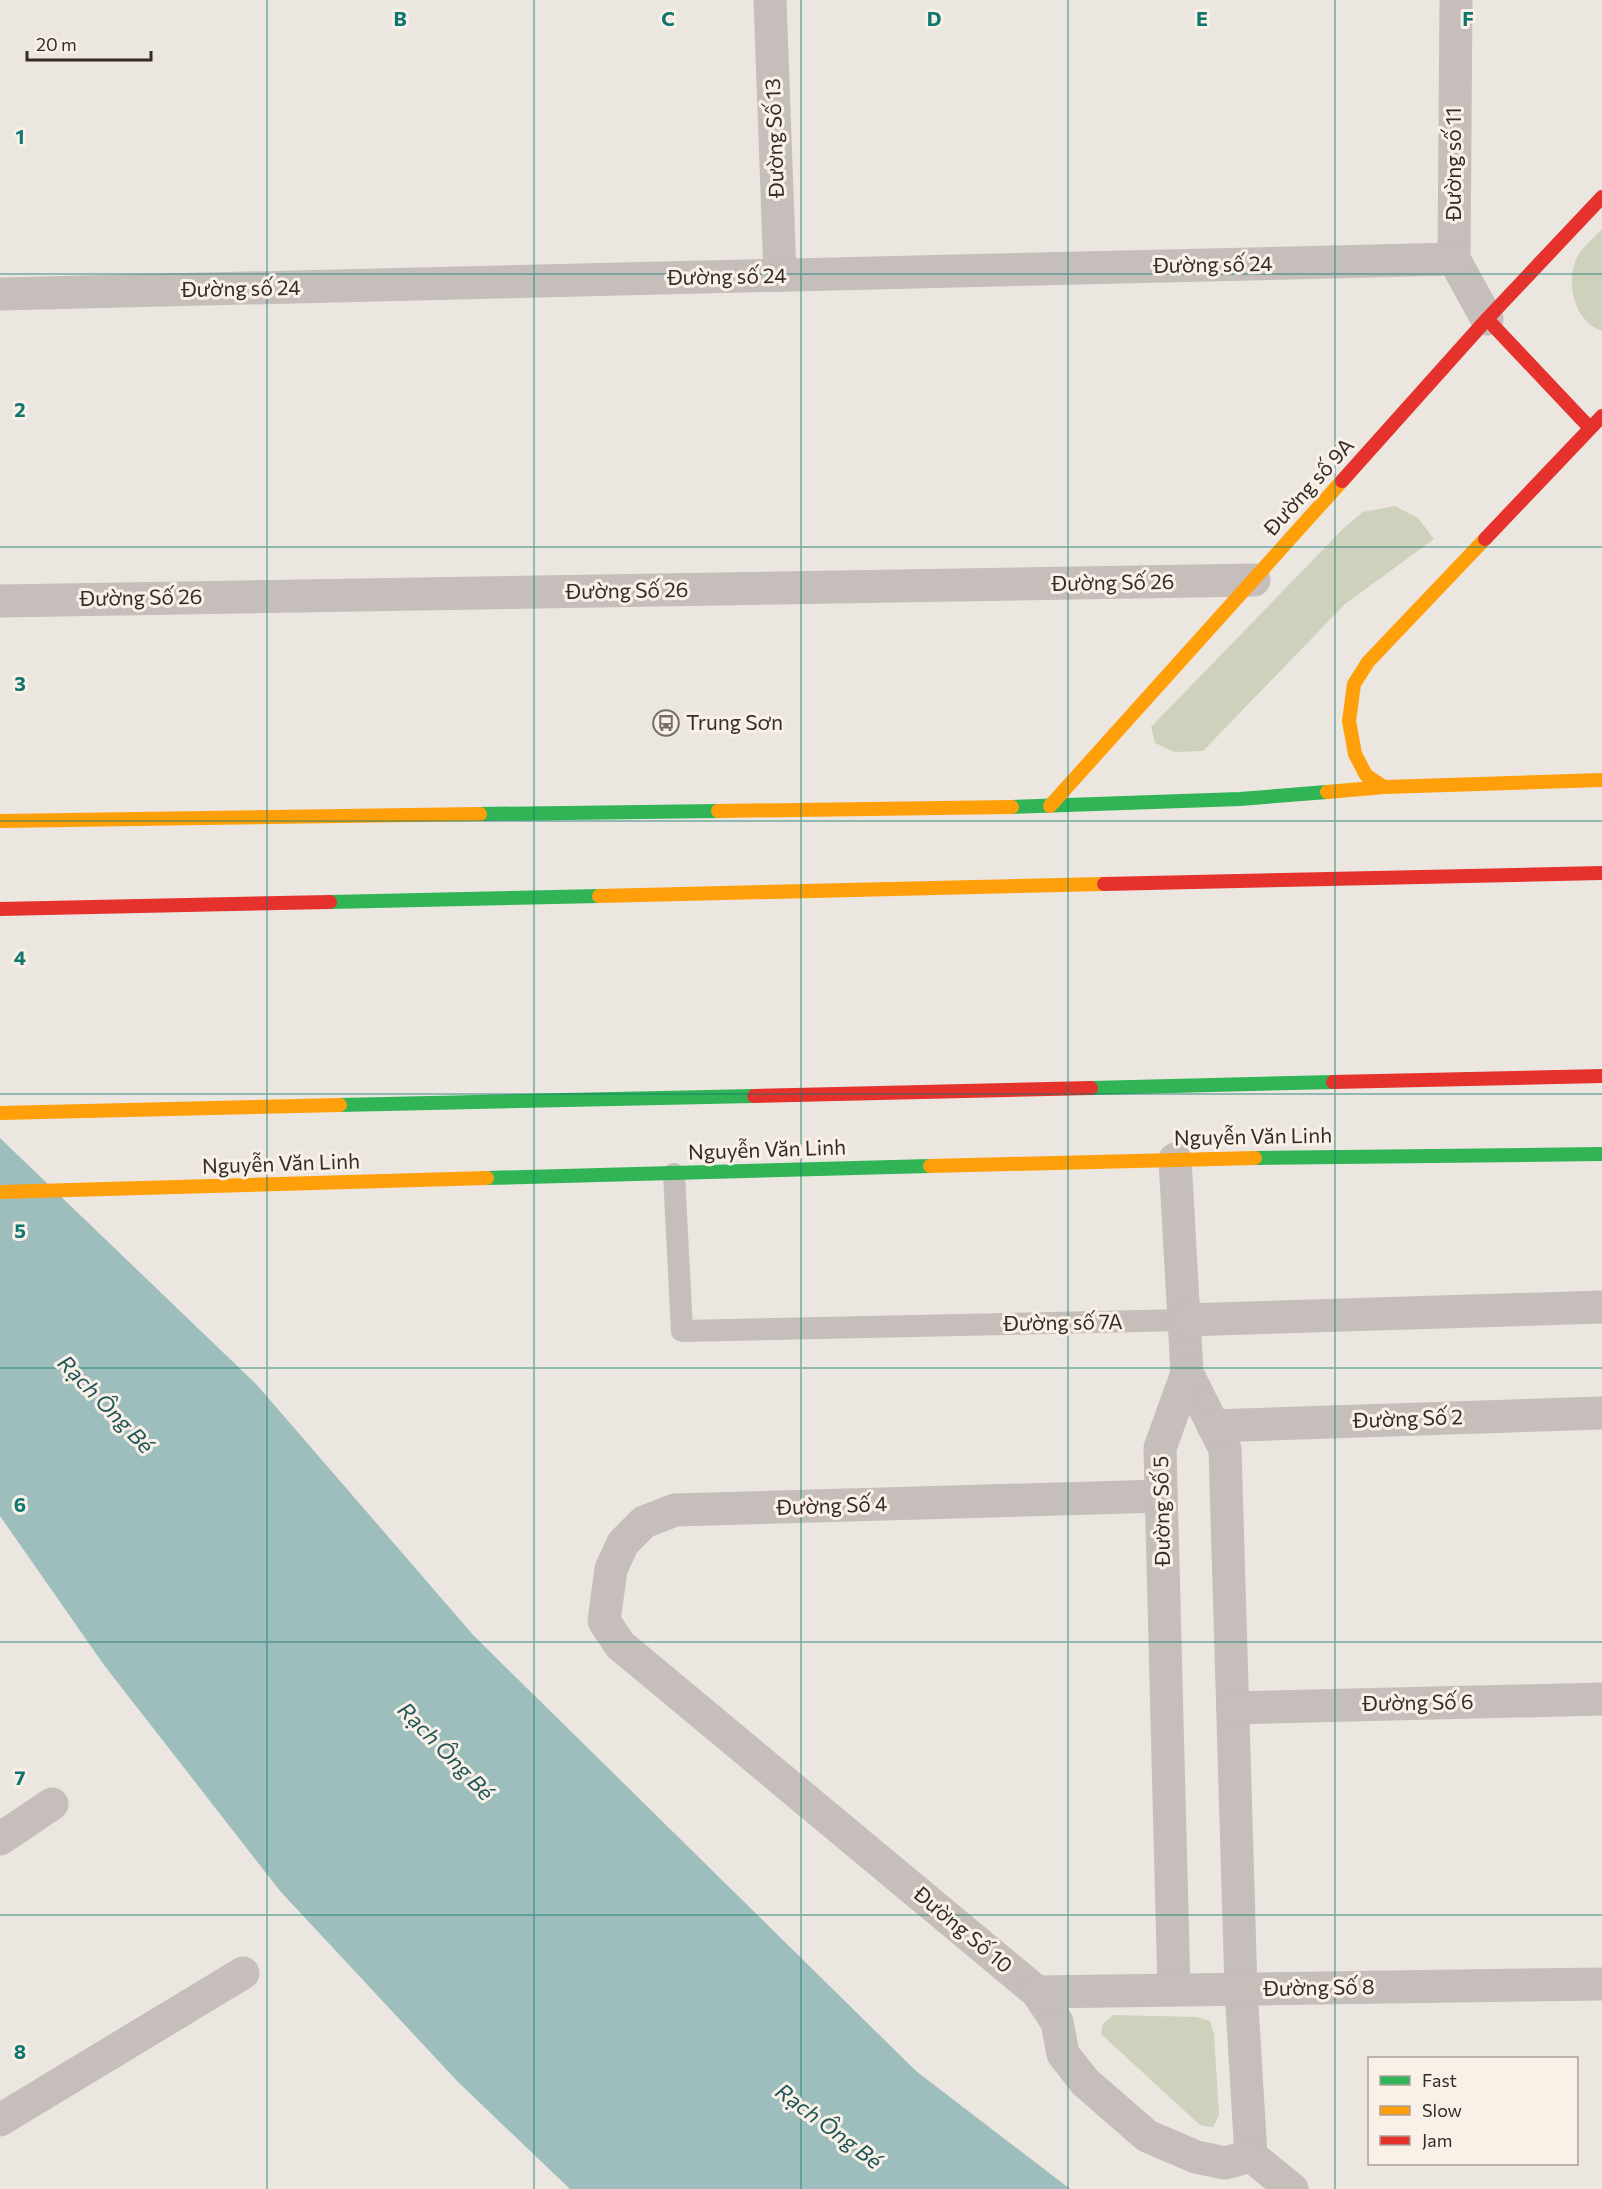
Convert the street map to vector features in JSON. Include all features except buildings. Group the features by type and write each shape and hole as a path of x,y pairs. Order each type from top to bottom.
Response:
{"main road":[{"name":"Đường số 9A","path":"1050,806 1488,319 1602,197"},
{"path":"1488,319 1590,428"},
{"path":"1384,787 1366,775 1355,754 1349,721 1354,684 1368,662 1602,416"},
{"path":"0,821 1050,806 1240,799 1384,787 1602,780"},
{"path":"0,909 1602,873"},
{"path":"0,1113 1602,1076"},
{"name":"Nguyễn Văn Linh","path":"0,1192 1175,1159 1602,1154"}],"street":[{"name":"Đường Số 13","path":"770,0 780,275"},
{"name":"Đường số 11","path":"1456,0 1454,259 1488,319"},
{"name":"Đường số 24","path":"0,294 1454,259"},
{"name":"Đường Số 26","path":"0,601 1254,580"},
{"path":"1175,1159 1187,1373 1225,1449 1241,1989 1251,2156 1292,2189"},
{"name":"Đường số 7A","path":"1185,1320 1602,1307"},
{"name":"Đường Số 5","path":"1174,1990 1160,1448 1187,1373"},
{"name":"Đường Số 2","path":"1213,1426 1602,1413"},
{"name":"Đường Số 4","path":"620,1644 604,1621 611,1569 624,1543 644,1522 675,1510 1161,1496"},
{"name":"Đường Số 10","path":"620,1644 1037,1992 1056,2022 1063,2054 1085,2082 1147,2136 1196,2157 1225,2163 1251,2156"},
{"name":"Đường Số 6","path":"1233,1708 1602,1699"},
{"path":"0,1839 52,1804"},
{"path":"0,2120 243,1973"},
{"name":"Đường Số 8","path":"1037,1992 1602,1984"}],"lane":[{"name":"Đường số 7A","path":"674,1174 682,1331 1185,1320"}],"green space":[{"path":"1602,229 1602,331 1592,326 1578,309 1572,287 1572,275 1579,254"},
{"path":"1395,506 1418,518 1434,539 1345,604 1203,751 1174,752 1155,743 1151,727 1344,528 1363,512"},
{"path":"1113,2015 1197,2017 1210,2021 1214,2034 1219,2115 1213,2127 1200,2125 1101,2034 1103,2024"}],"water":[{"name":"Rạch Ông Bé","path":"0,1138 257,1385 474,1636 916,2071 1070,2189 570,2189 458,2082 280,1891 104,1665 0,1516"}],"traffic: fast":[{"path":"1012,807 1240,799 1327,792"},
{"path":"480,814 718,811"},
{"path":"330,902 599,896"},
{"path":"1091,1088 1333,1082"},
{"path":"340,1105 754,1096"},
{"path":"1255,1158 1602,1154"},
{"path":"487,1178 930,1166"}],"traffic: slow":[{"path":"1050,806 1342,481"},
{"path":"1384,787 1366,775 1355,754 1349,721 1354,684 1368,662 1485,539"},
{"path":"1327,792 1384,787 1602,780"},
{"path":"718,811 1012,807"},
{"path":"0,821 480,814"},
{"path":"599,896 1104,884"},
{"path":"0,1113 340,1105"},
{"path":"930,1166 1255,1158"},
{"path":"0,1192 487,1178"}],"traffic: jam":[{"path":"1342,481 1487,319 1602,197"},
{"path":"1487,319 1590,428"},
{"path":"1485,539 1602,416"},
{"path":"1104,884 1602,873"},
{"path":"0,909 330,902"},
{"path":"1333,1082 1602,1076"},
{"path":"754,1096 1091,1088"}],"place":[{"name":"Trung Sơn","path":"666,723"}]}
